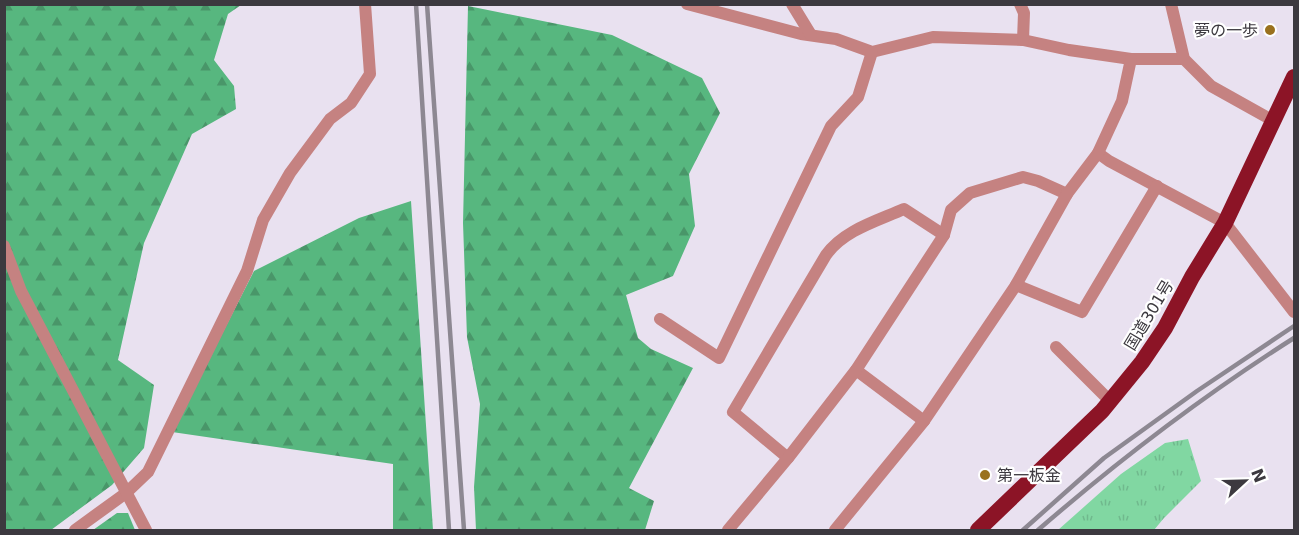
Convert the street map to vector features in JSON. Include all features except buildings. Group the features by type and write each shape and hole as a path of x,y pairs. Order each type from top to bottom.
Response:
{"highway":[{"name":"国道301号","path":"978,531 1111,402 1142,362 1165,328 1192,277 1225,223 1272,120 1292,86"}],"street":[{"path":"75,531 126,493 148,472 247,271 263,220 290,172 330,119 351,103 370,74 365,4"},
{"path":"687,4 810,35 836,39 872,52 933,37 1023,40 1069,50 1131,59 1184,59"},
{"path":"792,4 810,35"},
{"path":"1020,4 1024,14 1023,40"},
{"path":"1171,4 1184,59 1211,86 1272,120"},
{"path":"660,319 719,358 831,126 858,96 872,52"},
{"path":"835,531 924,421 1016,285 1067,194 1098,153 1122,101 1131,59"},
{"path":"1098,153 1108,161 1225,223 1294,312"},
{"path":"728,531 788,458 856,369 944,235 951,210 969,193 1023,177 1067,194"},
{"path":"1016,285 1082,312 1157,186"},
{"path":"788,458 733,412 832,245 849,233 904,209 944,235"},
{"path":"4,246 21,291 146,531"},
{"path":"1056,347 1111,402"},
{"path":"856,369 924,421"}],"green space":[{"path":"4,5 241,5 228,14 214,60 234,86 236,109 192,134 144,243 118,360 154,385 144,448 112,485 51,530 5,530"},
{"path":"468,6 612,35 702,78 720,113 689,174 695,226 673,276 626,295 638,338 651,349 693,368 629,488 654,501 645,530 476,530 474,487 480,404 467,337 463,223"},
{"path":"411,201 433,530 393,530 393,464 172,432 254,271 359,218"},
{"path":"1188,439 1201,481 1154,530 1058,530 1121,474 1165,443"},
{"path":"117,513 128,513 135,530 93,530"}],"railway":[{"path":"416,4 449,530"},
{"path":"427,4 464,530"},
{"path":"1023,530 1104,458 1197,391 1294,326"},
{"path":"1038,530 1163,429 1227,382 1294,338"}],"place":[{"name":"夢の一歩","path":"1270,30"},
{"name":"第一板金","path":"985,475"}]}
